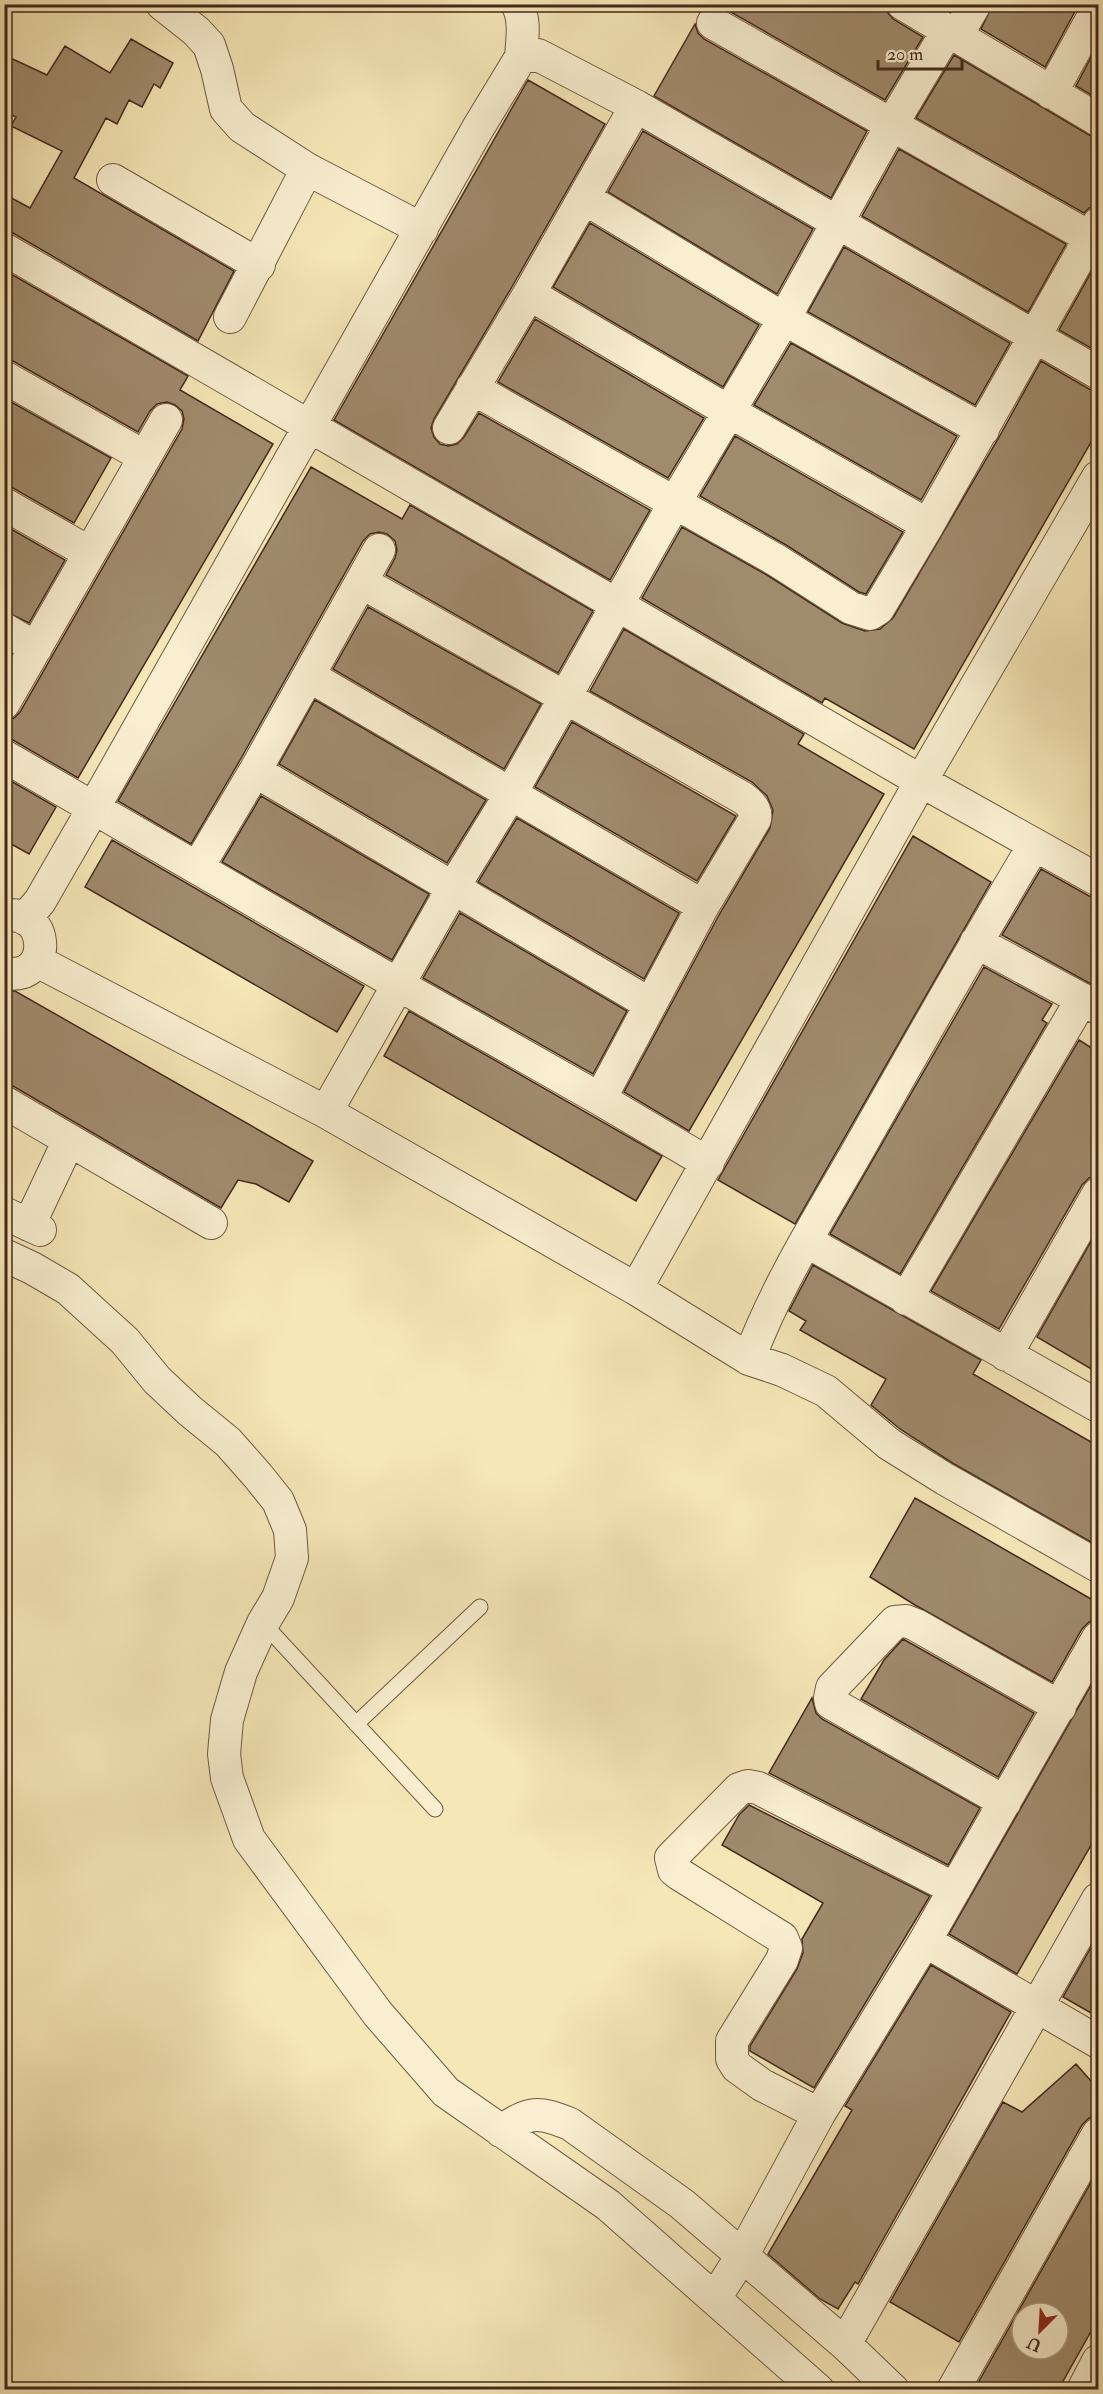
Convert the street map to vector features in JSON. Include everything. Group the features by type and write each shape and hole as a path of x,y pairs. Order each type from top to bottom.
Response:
{"street":[{"path":"162,4 196,31 209,45 226,110 242,127 307,169 422,229"},
{"path":"15,918 40,901 483,119 521,57 523,28 521,11 517,4"},
{"path":"903,4 1098,120"},
{"path":"326,1112 453,888 510,795 674,504 839,223 892,124 975,4"},
{"path":"1051,93 1098,8"},
{"path":"472,388 776,560 860,613 870,614 878,609 1094,231 892,124 713,23"},
{"path":"521,57 538,55 636,106 1098,373"},
{"path":"449,428 529,294 636,106"},
{"path":"230,317 307,169"},
{"path":"113,180 259,265"},
{"path":"584,198 784,319 982,430"},
{"path":"4,249 921,780 1098,880"},
{"path":"529,294 928,525"},
{"path":"4,377 145,457"},
{"path":"4,703 166,420"},
{"path":"636,1289 921,780 1098,477"},
{"path":"4,504 90,553"},
{"path":"198,867 255,771 379,550"},
{"path":"361,582 750,803 756,815 703,906 600,1099"},
{"path":"4,629 36,648"},
{"path":"309,676 703,906"},
{"path":"4,756 708,1163"},
{"path":"255,771 650,1004"},
{"path":"749,1359 763,1321 806,1240 1034,845"},
{"path":"4,973 19,974 30,969 37,961 42,949 35,926 15,918"},
{"path":"906,1299 1090,1003 976,942"},
{"path":"37,961 326,1112 636,1289 749,1359 782,1370 826,1391 889,1444 945,1479 1098,1566"},
{"path":"4,1102 211,1223"},
{"path":"25,1223 69,1140"},
{"path":"1006,1355 1098,1194"},
{"path":"806,1240 906,1299 1098,1406"},
{"path":"4,1255 68,1289 125,1341 157,1380 228,1442 278,1501 290,1530 292,1558 278,1598 263,1623 241,1672 227,1720 224,1754 227,1778 249,1839 386,2023 446,2092 608,2205 818,2390"},
{"path":"1005,1802 831,1703 832,1689 895,1622 900,1621 911,1622 1060,1707"},
{"path":"715,2298 742,2256 819,2114 925,1941 1098,1638"},
{"path":"819,2114 762,2085 737,2067 732,2059 732,2041 782,1960 786,1948 782,1938 679,1874 674,1870 671,1858 739,1788 748,1786 758,1788 955,1889"},
{"path":"845,2344 1098,1899"},
{"path":"925,1941 1098,2042"},
{"path":"501,2131 531,2114 549,2116 570,2124 682,2204 845,2344 893,2390"},
{"path":"953,2390 1098,2134"},
{"path":"1083,2390 1098,2361"}],"lane":[{"path":"356,1724 480,1607"},
{"path":"263,1623 435,1809"}],"building":[{"path":"706,4 885,4 893,19 923,37 885,100 722,7 713,5 704,7"},
{"path":"993,4 1079,4 1045,67 981,29"},
{"path":"695,24 698,33 704,39 867,131 831,198 654,96"},
{"path":"131,39 173,63 160,88 154,84 142,107 129,100 117,124 106,118 74,178 234,271 198,341 13,233 4,231 4,194 30,208 62,151 11,126 16,117 4,111 4,55 47,75 65,46 110,73"},
{"path":"1098,44 1098,99 1076,86"},
{"path":"954,55 1089,135 1098,138 1098,206 1089,208 1084,213 916,118"},
{"path":"528,80 605,124 434,419 431,428 440,444 448,446 457,444 479,413 650,510 610,580 334,420"},
{"path":"643,131 813,229 777,294 608,192"},
{"path":"899,149 1066,244 1028,312 862,216"},
{"path":"590,223 759,325 723,387 553,287"},
{"path":"844,247 1010,343 975,405 808,312"},
{"path":"1098,260 1098,352 1059,330"},
{"path":"4,270 188,376 180,390 273,444 78,778 13,740 4,738 4,721 14,718 20,712 182,429 184,419 182,411 175,405 167,402 157,404 150,411 138,432 13,361 4,359"},
{"path":"535,319 704,418 668,478 498,382"},
{"path":"791,343 957,436 921,500 754,405"},
{"path":"1041,361 1089,389 1098,391 1098,430 914,749 825,698 822,703 642,598 682,527 767,575 842,623 865,631 880,629 893,618"},
{"path":"4,398 111,458 74,523 13,488 4,486"},
{"path":"735,436 903,532 866,594 859,592 786,545 700,496"},
{"path":"311,467 402,519 410,505 593,611 558,673 386,575 395,558 397,550 395,541 387,534 379,532 370,534 363,541 191,844 118,801"},
{"path":"4,525 65,560 29,623 4,611"},
{"path":"368,607 541,704 504,769 333,669"},
{"path":"624,629 804,734 798,744 884,794 689,1131 624,1092 719,915 770,828 773,810 767,796 752,782 590,691"},
{"path":"315,700 486,800 447,863 279,764"},
{"path":"572,722 736,816 697,881 535,787"},
{"path":"4,777 56,807 29,854 4,840"},
{"path":"261,796 429,894 392,960 222,862"},
{"path":"517,818 679,913 644,979 478,882"},
{"path":"913,836 991,882 795,1224 718,1180"},
{"path":"112,840 364,986 337,1032 85,887"},
{"path":"1041,869 1089,896 1098,898 1098,988 1002,935"},
{"path":"460,913 627,1011 593,1074 423,978"},
{"path":"984,967 1052,1004 1042,1020 1047,1023 900,1274 830,1234"},
{"path":"4,991 15,991 313,1161 289,1202 256,1184 238,1180 221,1208 13,1086 4,1084"},
{"path":"409,1011 662,1156 636,1201 384,1056"},
{"path":"1079,1040 1098,1052 1098,1176 1089,1178 1082,1185 999,1329 931,1291"},
{"path":"1098,1229 1098,1373 1037,1337"},
{"path":"813,1265 981,1360 973,1374 1098,1446 1098,1546 954,1464 900,1429 871,1405 886,1379 800,1330 806,1321 789,1311"},
{"path":"915,1498 1098,1603 1098,1620 1089,1622 1082,1629 1052,1682 870,1577"},
{"path":"903,1639 1034,1713 998,1777 861,1699 884,1660"},
{"path":"1098,1673 1098,1833 1017,1974 949,1934"},
{"path":"812,1698 816,1713 822,1719 980,1808 948,1865 769,1773"},
{"path":"749,1805 930,1896 814,2088 750,2051 750,2046 797,1969 803,1953 802,1939 823,1903 722,1845 739,1815"},
{"path":"1098,1935 1098,2017 1063,1997"},
{"path":"931,1965 1011,2012 858,2284 855,2282 838,2309 820,2299 768,2254 852,2110 845,2106"},
{"path":"1076,2064 1098,2089 1098,2116 1089,2118 1082,2125 959,2342 890,2302 1003,2102 1022,2112"},
{"path":"1098,2170 1098,2319 1058,2390 974,2390 1010,2326 1010,2361 1070,2361 1070,2301 1024,2301"}]}
